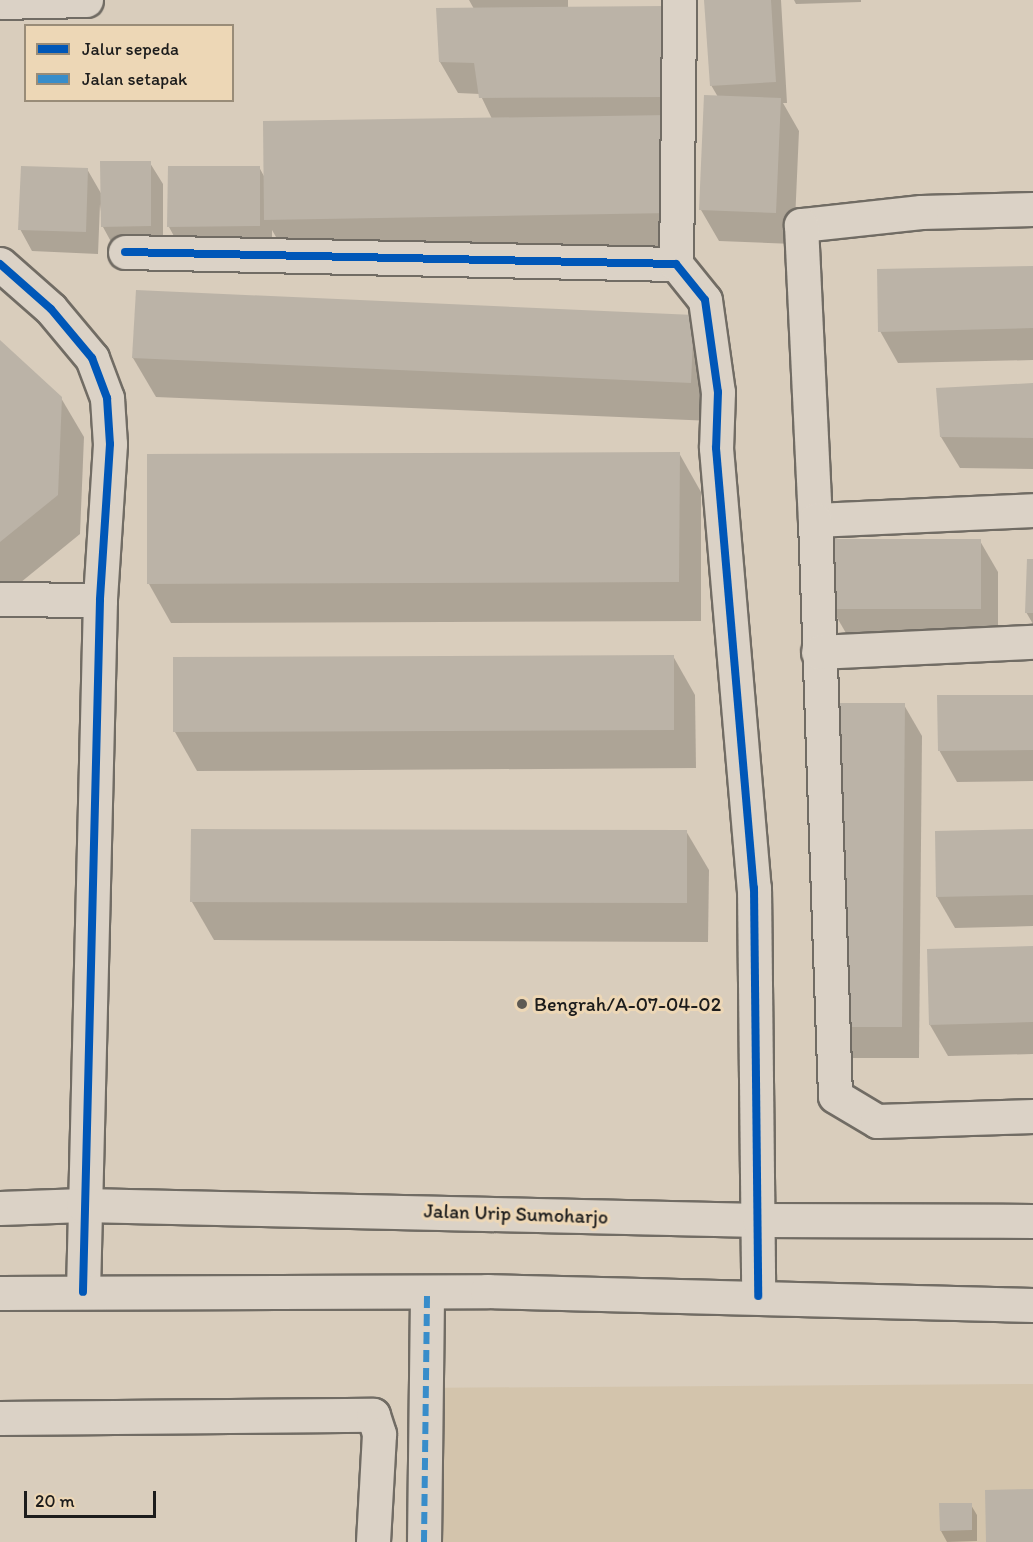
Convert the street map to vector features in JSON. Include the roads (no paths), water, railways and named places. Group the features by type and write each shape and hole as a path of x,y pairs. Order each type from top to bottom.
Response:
{"main road":[{"path":"0,2 86,0"},
{"path":"679,0 676,264 705,300 718,392 717,448 754,888 758,1296"},
{"path":"1033,209 921,212 801,225 835,1095 877,1121 1033,1116"},
{"path":"125,252 676,264"},
{"path":"1,268 51,309 92,358 107,398 110,444 100,600 83,1205 83,1292"},
{"path":"814,520 1033,510"},
{"path":"0,599 100,600"},
{"path":"818,652 1033,642"},
{"name":"Jalan Urip Sumoharjo","path":"0,1208 83,1205 759,1220 1033,1221"},
{"path":"424,1542 427,1292"},
{"path":"0,1293 427,1292 758,1296 1033,1305"},
{"path":"0,1418 373,1415 379,1434 373,1542"}],"place":[{"name":"Bengrah/A-07-04-02","path":"522,1004"}]}
